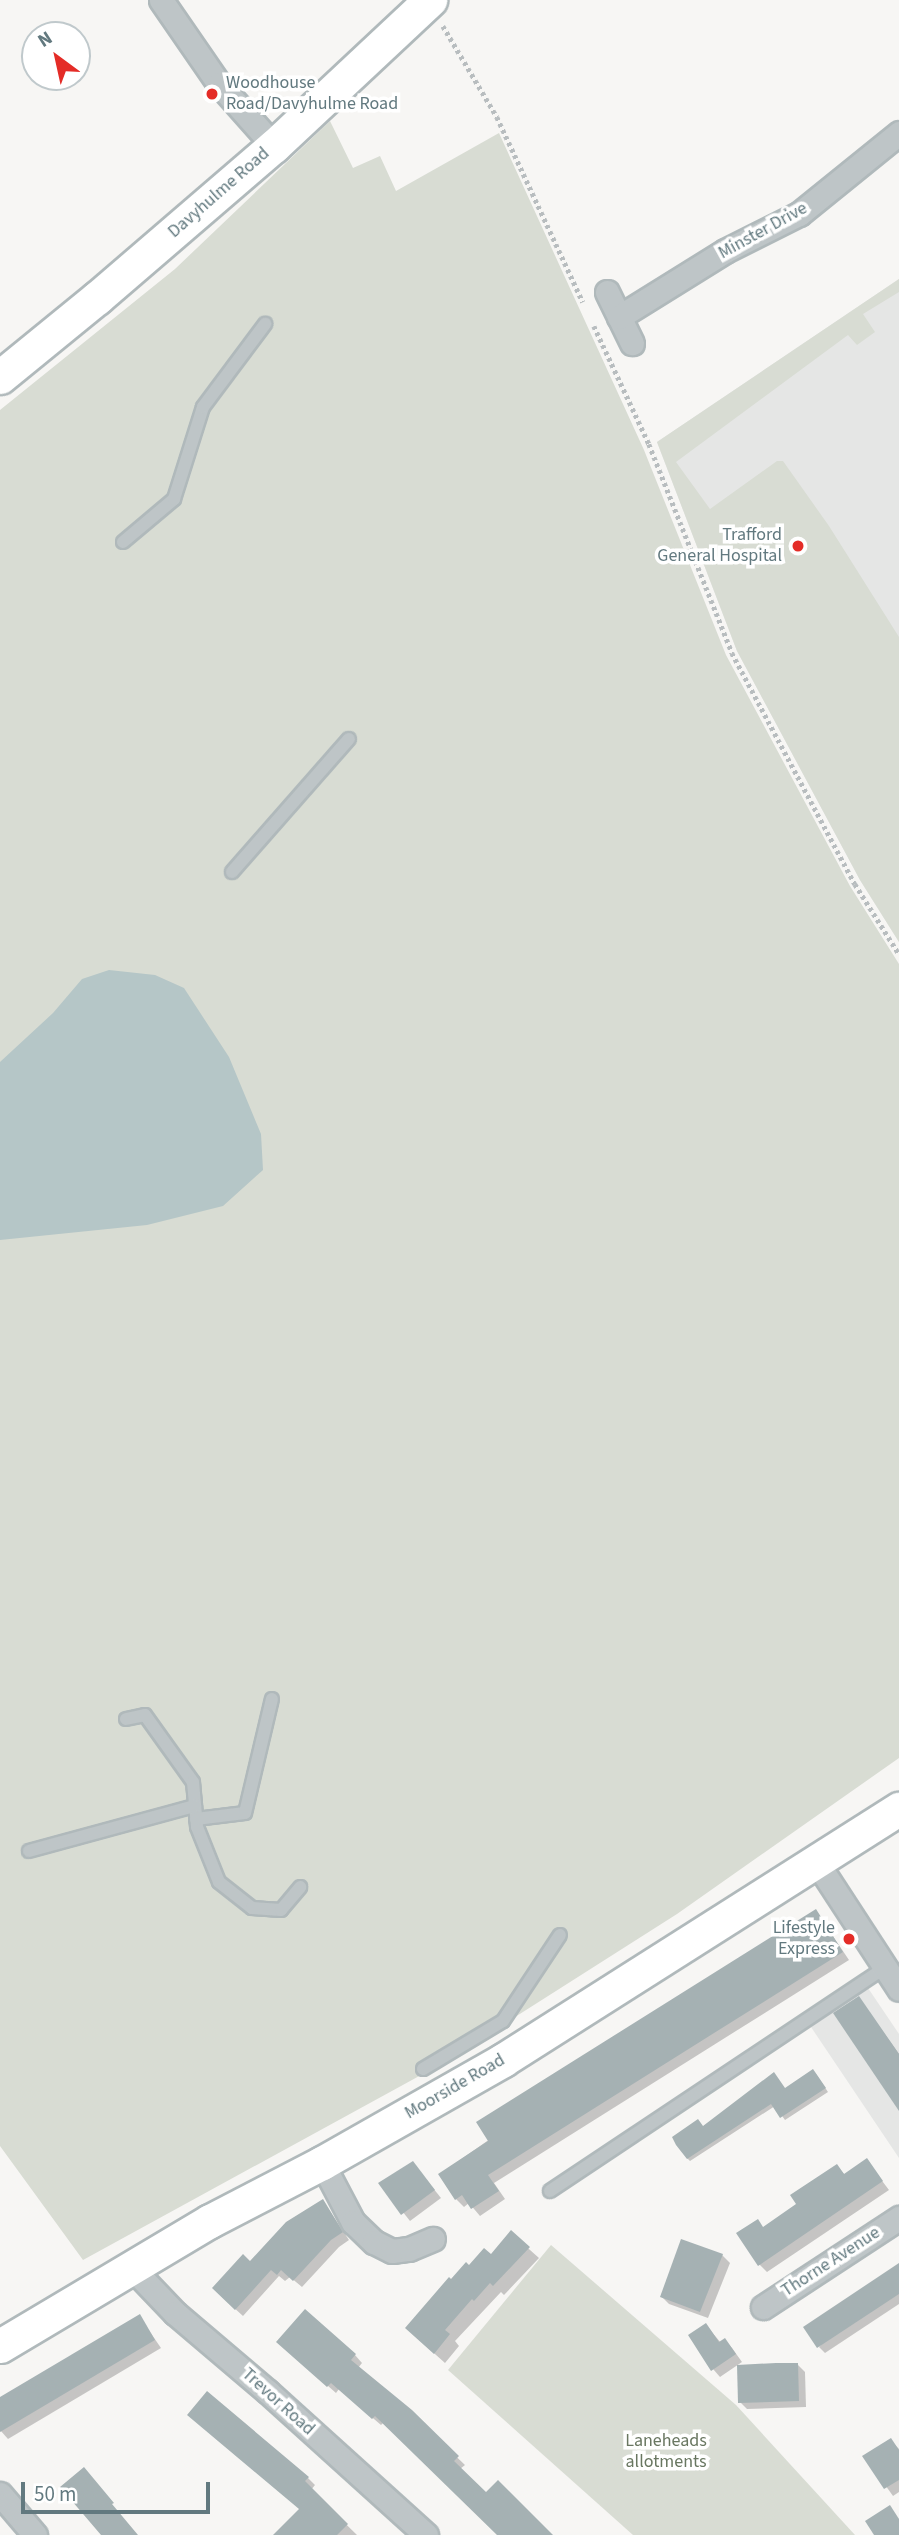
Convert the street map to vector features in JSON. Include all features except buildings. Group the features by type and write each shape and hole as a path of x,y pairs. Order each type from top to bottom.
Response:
{"street":[{"path":"161,0 219,84 274,146"},
{"name":"Davyhulme Road","path":"0,377 97,298 274,146 429,1"},
{"name":"Minster Drive","path":"619,317 725,251 799,214 899,132"},
{"path":"607,292 632,343"},
{"name":"Moorside Road","path":"0,2346 210,2221 322,2163 503,2060 899,1809"},
{"path":"817,1863 899,1989"},
{"path":"322,2163 353,2222 374,2242 392,2251 409,2249 433,2239"},
{"name":"Thorne Avenue","path":"763,2307 899,2218"},
{"name":"Trevor Road","path":"131,2267 175,2313 268,2392 426,2535"},
{"path":"0,2494 35,2535"}],"lane":[{"path":"123,542 174,499 203,407 265,324"},
{"path":"232,872 349,739"},
{"path":"29,1851 196,1813 245,1813 272,1699"},
{"path":"126,1719 145,1715 193,1782 196,1813 219,1882 252,1908 281,1910 300,1886"},
{"path":"423,2069 503,2021 559,1935"},
{"path":"550,2192 886,1968"}],"path":[{"path":"429,1 496,117 585,306"},
{"path":"590,318 649,444 732,653 855,884 899,954"}],"shaded area":[{"name":"Trafford General Hospital","path":"899,279 899,942 860,880 737,651 657,442"},
{"path":"109,970 155,975 184,988 229,1057 261,1134 263,1170 223,1206 147,1225 0,1240 0,1062 53,1013 82,979"},
{"path":"868,1988 899,2034 899,2158 811,2027"}],"green space":[{"path":"330,121 353,168 380,156 396,191 499,133 644,450 726,655 850,886 899,964 899,1758 677,1914 443,2063 83,2260 0,2146 0,410 175,269"},
{"name":"Trafford General Hospital","path":"899,279 899,292 863,314 875,332 857,345 848,335 676,462 710,509 777,461 783,461 829,526 899,637 899,942 860,880 737,651 657,442"},
{"name":"Laneheads allotments","path":"551,2245 736,2405 855,2535 633,2535 448,2370"}],"place":[{"name":"Woodhouse Road/Davyhulme Road","path":"212,94"},
{"name":"Trafford General Hospital","path":"798,546"},
{"name":"Lifestyle Express","path":"849,1939"}]}
